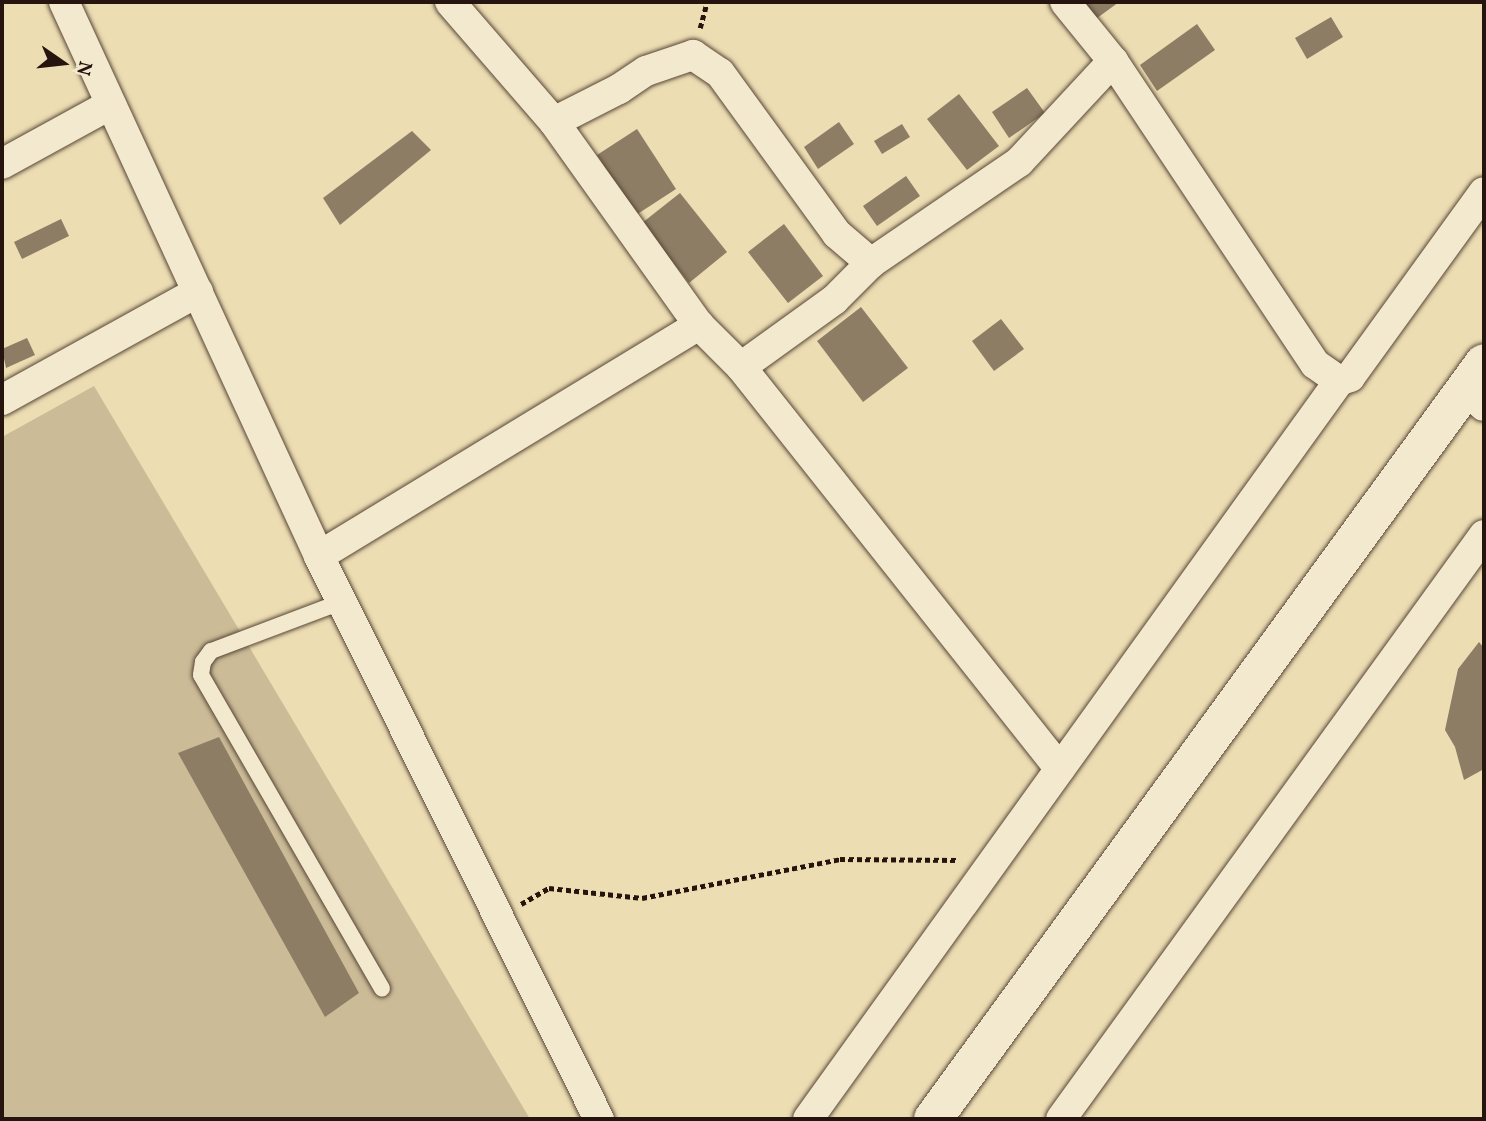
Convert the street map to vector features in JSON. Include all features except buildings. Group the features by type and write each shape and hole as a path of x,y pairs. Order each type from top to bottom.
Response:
{"street":[{"path":"64,2 318,556 599,1119"},
{"path":"450,2 554,122 699,325 741,367 1060,769"},
{"path":"1065,2 1113,61 1315,363 1339,381"},
{"path":"554,122 620,89 646,71 694,55 720,73 837,234 871,263"},
{"path":"741,367 834,300 871,263 1018,162 1113,61"},
{"path":"2,164 111,104"},
{"path":"807,1119 1339,381 1350,377 1484,192"},
{"path":"2,400 198,292"},
{"path":"318,556 699,325"},
{"path":"933,1119 1478,386"},
{"path":"1061,1119 1484,534"}],"lane":[{"path":"341,602 212,651 203,662 201,676 382,989"}],"path":[{"path":"498,918 549,888 642,898 840,859 994,861"}],"shaded area":[{"path":"94,386 530,1119 2,1119 2,437"}]}
